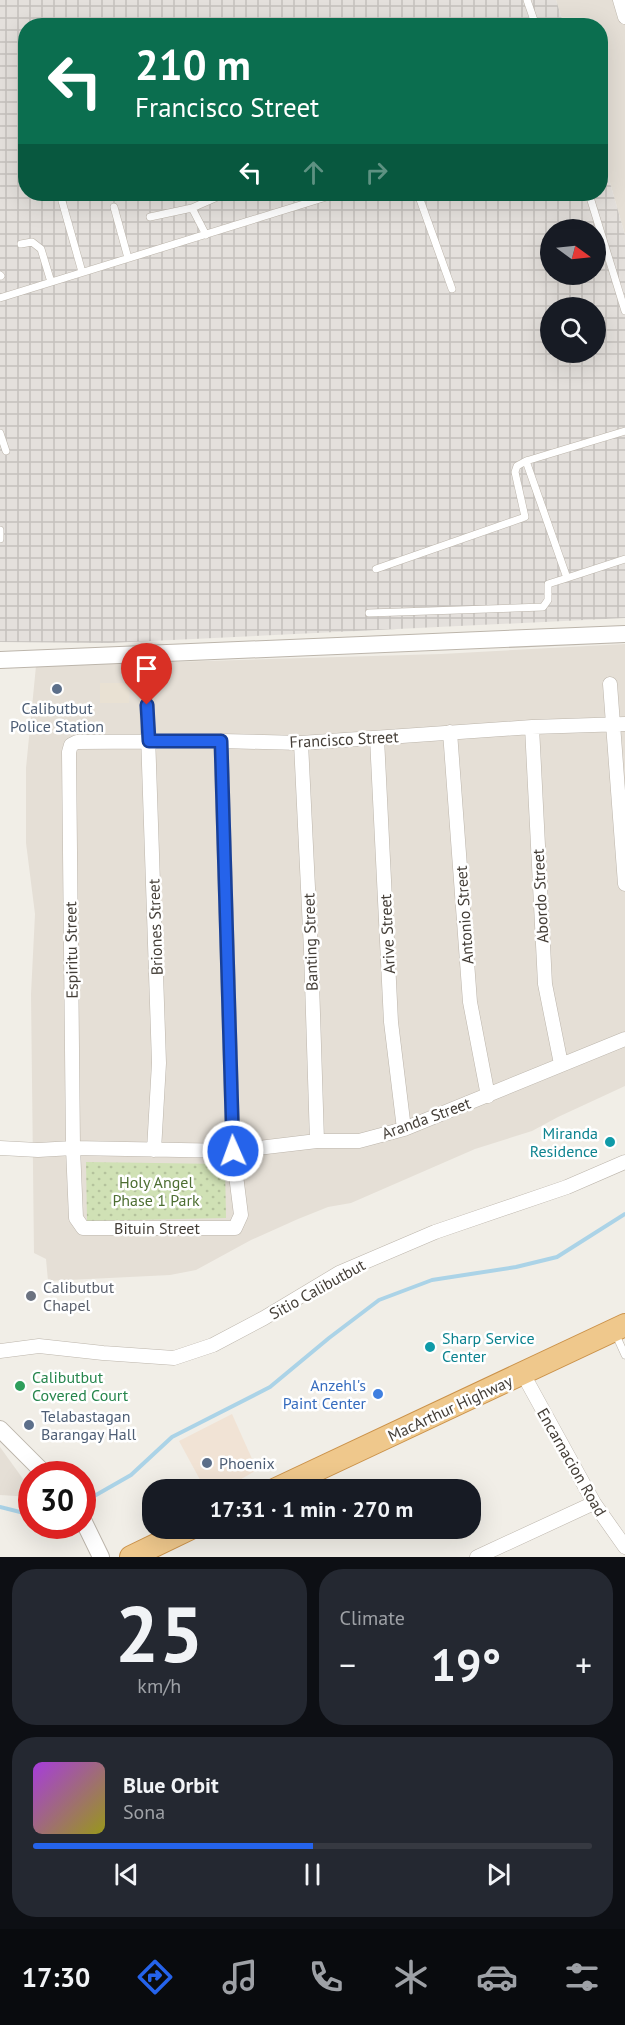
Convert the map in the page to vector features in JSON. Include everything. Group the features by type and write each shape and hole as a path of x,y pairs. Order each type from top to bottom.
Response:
{"highway":[{"name":"MacArthur Highway","path":"298,1479 619,1328"},
{"path":"131,1557 168,1539"}],"street":[{"path":"620,0 625,16"},
{"path":"0,660 625,634"},
{"path":"610,684 619,724 625,884"},
{"name":"Briones Street","path":"147,705 159,1063 154,1150"},
{"name":"Francisco Street","path":"69,752 71,745 77,742 301,743 532,727 619,724"},
{"name":"Abordo Street","path":"532,727 545,984 561,1064"},
{"name":"Antonio Street","path":"450,732 470,1002 488,1096"},
{"name":"Arive Street","path":"377,738 391,1022 404,1129"},
{"path":"221,741 233,1151"},
{"name":"Banting Street","path":"301,743 317,1141"},
{"name":"Espiritu Street","path":"69,752 73,1148"},
{"name":"Aranda Street","path":"0,1148 233,1151 317,1141 359,1141 404,1129 625,1039"},
{"name":"Bituin Street","path":"73,1148 76,1218 82,1228 235,1228 241,1215 233,1151"},
{"name":"Sitio Calibutbut","path":"0,1352 39,1346 174,1358 223,1340 339,1273 435,1232 567,1187 625,1162"},
{"name":"Encarnacion Road","path":"523,1374 594,1503 625,1547"},
{"path":"0,1429 32,1461"},
{"path":"477,1557 594,1503"},
{"path":"93,1539 101,1557"}],"lane":[{"path":"527,0 533,18"},
{"path":"62,201 82,273"},
{"path":"150,217 192,208 208,201"},
{"path":"0,298 314,201"},
{"path":"421,201 452,289"},
{"path":"591,201 625,311"},
{"path":"114,207 128,258"},
{"path":"192,208 206,235"},
{"path":"21,244 32,242 41,249 51,282"},
{"path":"376,568 525,517 515,472 517,466 526,461 625,431"},
{"path":"0,433 6,451"},
{"path":"526,461 567,578"},
{"path":"0,530 0,539"},
{"path":"369,613 543,607 548,600 548,585 625,559"},
{"path":"619,1328 625,1355"}],"shaded area":[{"path":"0,0 556,0 562,18 18,18 18,201 608,201 608,176 625,235 625,618 109,643 0,642"},
{"path":"556,0 625,0 625,235 608,176 608,18 562,18"},
{"path":"625,644 625,1086 532,1131 475,1149 351,1203 328,1207 298,1219 251,1240 196,1270 170,1275 48,1281 46,1259 34,1253 31,994 35,914 26,843 26,768 36,666 441,654"},
{"path":"100,683 130,683 129,703 100,703"},
{"path":"232,1414 257,1470 241,1479 200,1479 179,1441"},
{"path":"0,1447 18,1472 18,1496 0,1495"}],"green space":[{"name":"Holy Angel Phase 1 Park","path":"86,1162 225,1164 226,1218 87,1221"}],"waterway":[{"path":"96,1495 131,1475 172,1437 270,1387 379,1300 432,1280 516,1267 557,1257 625,1214"},
{"path":"0,1507 18,1512"}],"place":[{"name":"Calibutbut Police Station","path":"57,689"},
{"name":"Miranda Residence","path":"610,1142"},
{"name":"Calibutbut Chapel","path":"31,1296"},
{"name":"Sharp Service Center","path":"430,1347"},
{"name":"Calibutbut Covered Court","path":"20,1386"},
{"name":"Anzehl's Paint Center","path":"378,1394"},
{"name":"Telabastagan Barangay Hall","path":"29,1425"},
{"name":"Phoenix","path":"207,1463"}],"route":[{"path":"147,705 149,741 221,741 233,1151"}]}
